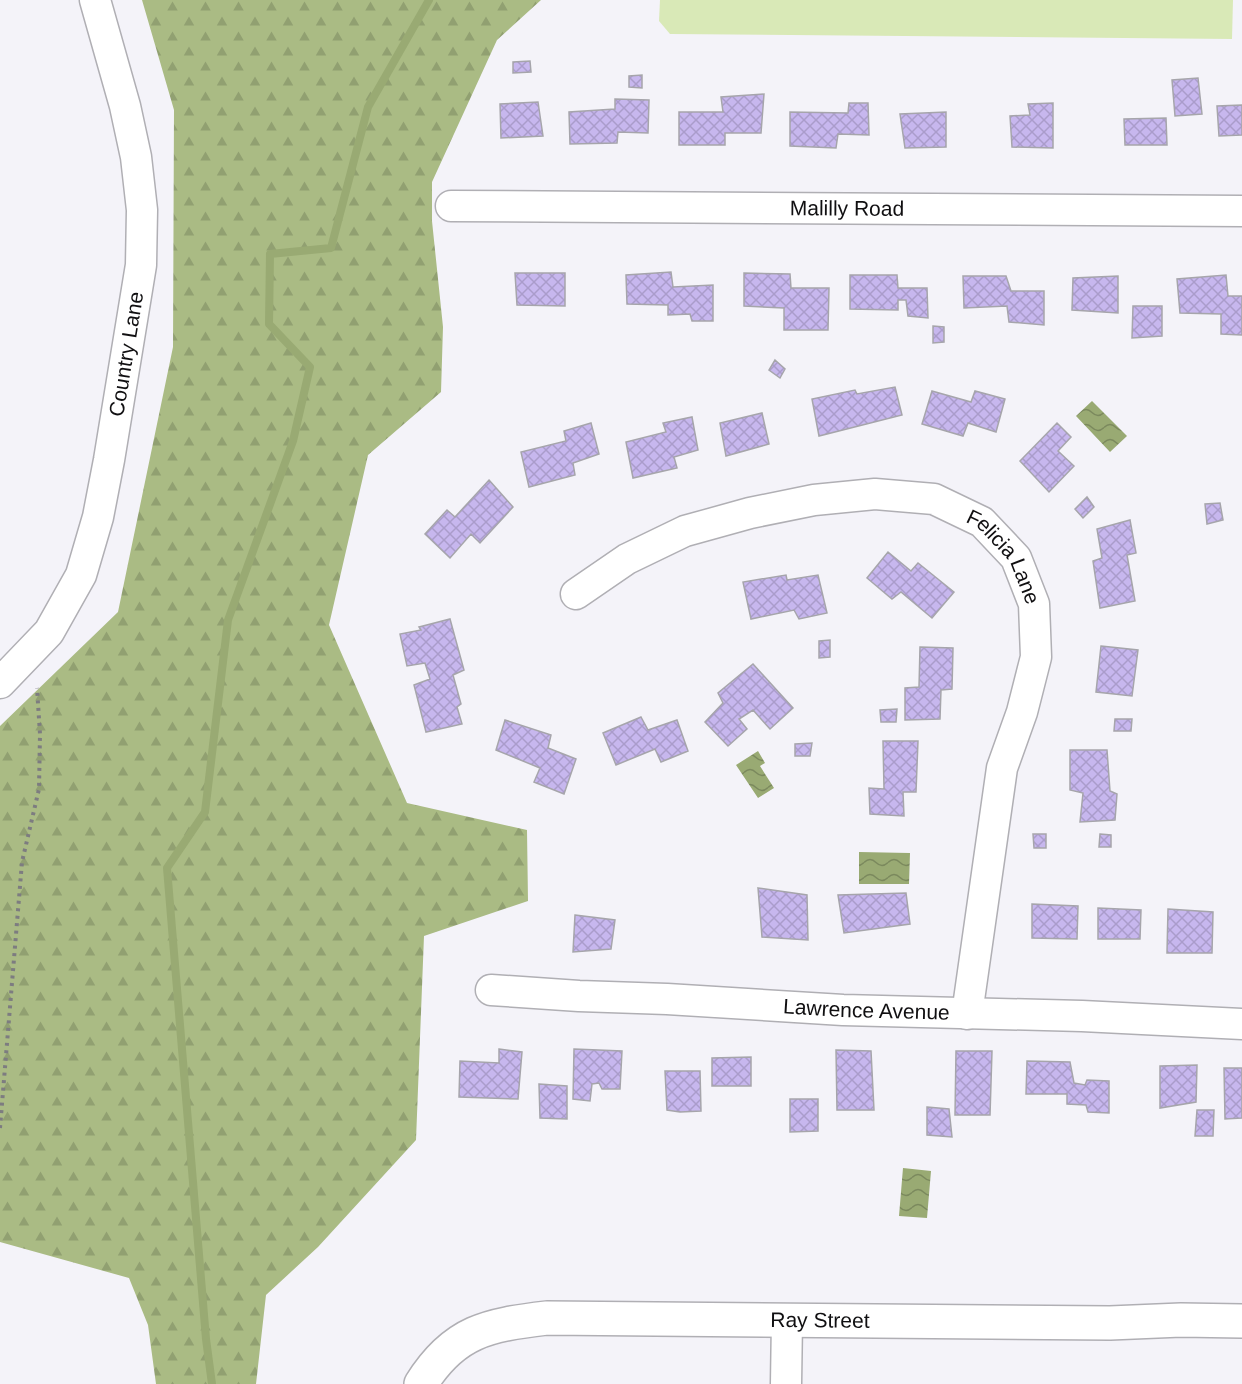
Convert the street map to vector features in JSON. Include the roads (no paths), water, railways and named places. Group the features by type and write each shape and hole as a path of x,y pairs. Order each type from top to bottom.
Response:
{"street":[{"name":"Country Lane","path":"0,683 49,632 81,575 98,517 141,265 142,210 136,157 125,106 95,0"},
{"name":"Malilly Road","path":"451,206 1242,211"},
{"name":"Felicia Lane","path":"576,594 627,558 685,531 750,513 814,500 875,494 934,499 982,522 1016,558 1034,604 1036,657 1022,712 1002,768 967,1014"},
{"name":"Lawrence Avenue","path":"491,990 843,1010 1082,1016 1242,1024"},
{"name":"Ray Street","path":"421,1384 454,1343 483,1329 547,1318 1098,1323 1181,1320 1242,1321"},
{"path":"786,1320 786,1384"}],"water":[{"path":"1092,401 1127,436 1110,452 1076,416"},
{"path":"758,751 765,763 760,766 774,788 758,798 736,765"},
{"path":"859,852 910,853 909,884 859,884"},
{"path":"903,1168 931,1171 927,1218 899,1216"}],"waterway":[{"path":"212,1384 206,1339 167,868 205,812 228,620 293,441 310,367 269,324 270,254 331,248 368,107 429,0"}]}
